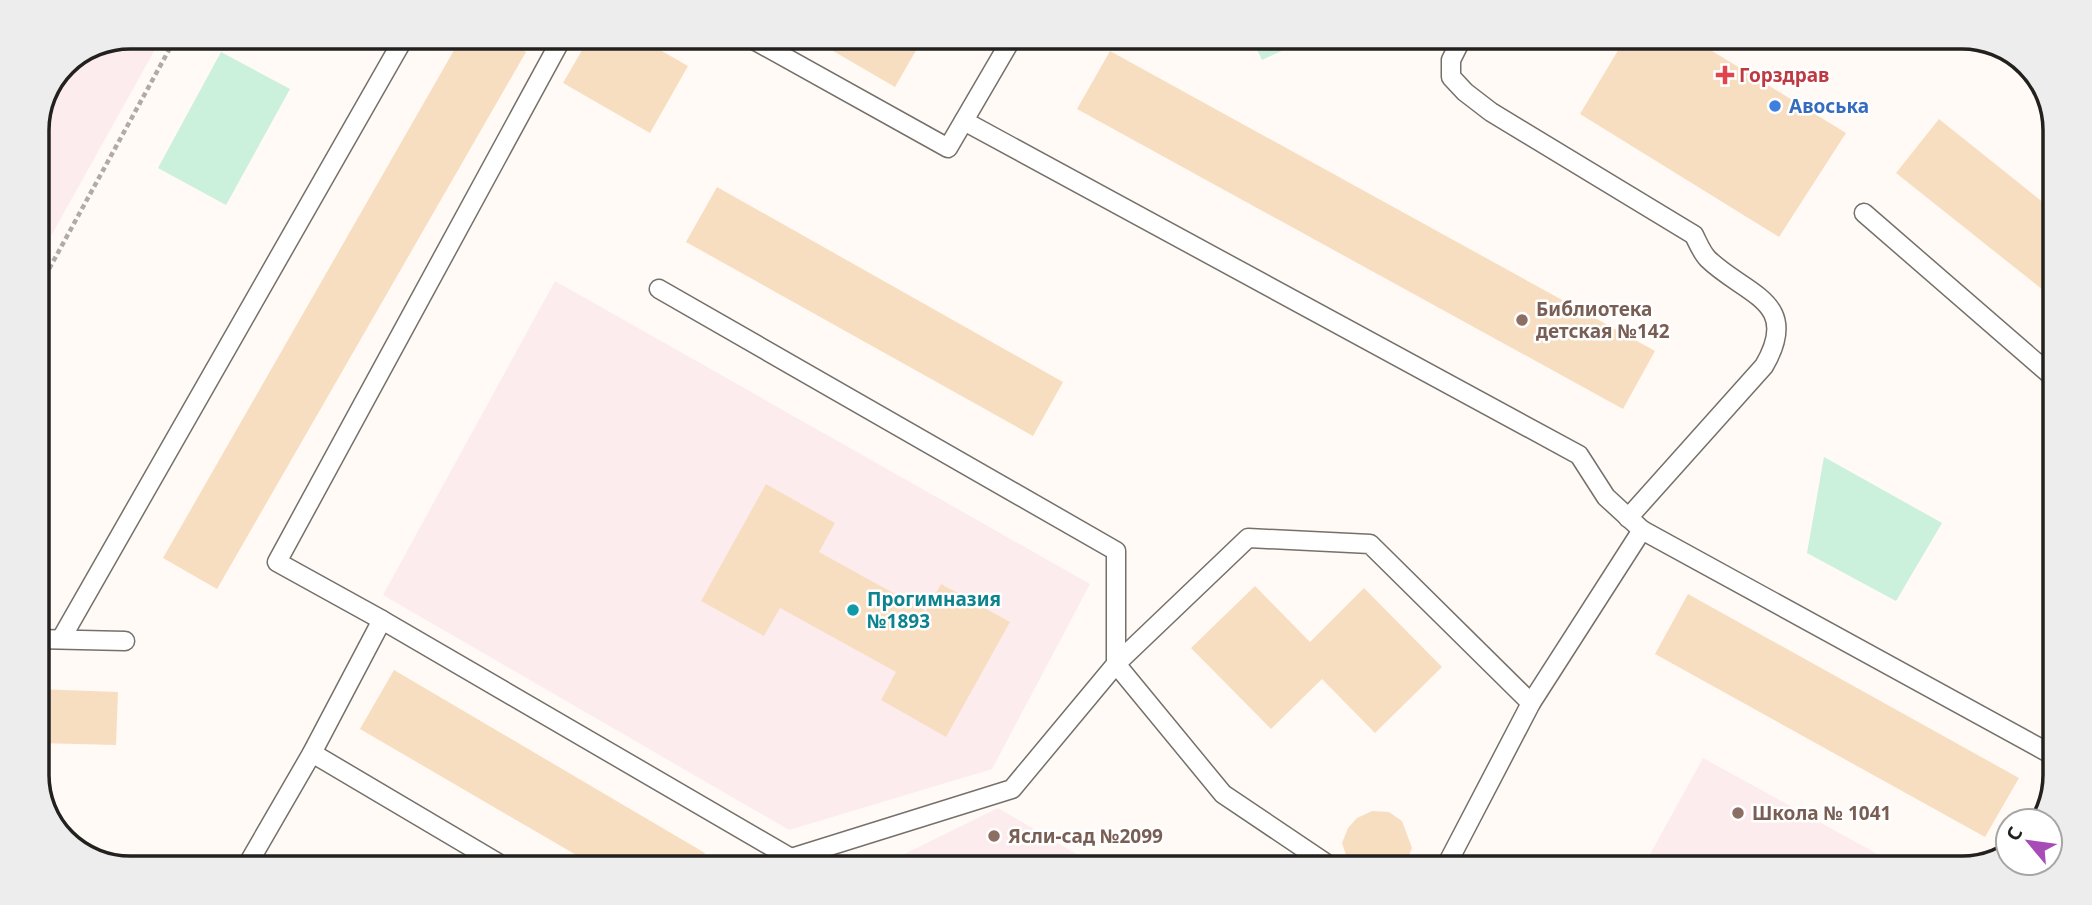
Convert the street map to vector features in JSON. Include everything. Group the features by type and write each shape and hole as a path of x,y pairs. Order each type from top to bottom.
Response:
{"lane":[{"path":"61,639 398,49"},
{"path":"556,49 277,562 382,620 783,856"},
{"path":"770,49 948,148 1006,49"},
{"path":"1451,856 1531,703 1635,524 1764,366 1776,346 1778,322 1763,298 1706,258 1694,235 1491,112 1465,93 1451,77 1451,60 1456,49"},
{"path":"964,121 1579,455 1606,497 1635,524 2043,750"},
{"path":"1864,213 2043,368"},
{"path":"659,289 1116,551 1116,664 1223,793 1315,856"},
{"path":"806,856 1012,789 1116,664 1248,538 1370,544 1531,703"},
{"path":"252,856 312,753 382,620"},
{"path":"49,639 125,641"},
{"path":"312,753 486,856"}],"path":[{"path":"49,269 169,49"}],"shaded area":[{"path":"130,49 155,49 49,239 49,124 57,94 73,73 99,55"},
{"path":"555,281 1090,584 992,769 789,830 383,595"},
{"name":"Школа № 1041","path":"1703,758 1881,856 1649,856"},
{"name":"Ясли-сад №2099","path":"998,808 1080,856 900,856"}],"green space":[{"path":"1257,49 1286,49 1262,60"},
{"path":"221,52 290,89 226,205 158,168"},
{"path":"1824,457 1942,523 1896,601 1807,553"}],"building":[{"path":"455,49 521,49 526,52 217,589 163,558"},
{"path":"583,49 658,49 688,66 650,133 563,83"},
{"path":"830,49 917,49 895,87"},
{"path":"1619,49 1709,49 1846,133 1779,237 1580,114"},
{"path":"1110,51 1655,351 1623,409 1077,109"},
{"path":"1939,119 2043,202 2043,290 1896,173"},
{"path":"717,187 1063,382 1033,436 686,242"},
{"name":"Прогимназия №1893","path":"766,484 835,523 819,552 926,611 941,584 1010,622 946,737 881,700 896,672 780,608 764,636 701,601"},
{"path":"1255,586 1310,642 1364,588 1442,667 1375,733 1322,679 1271,729 1191,648"},
{"path":"1688,594 2019,778 2002,807 1994,807 1994,821 1985,837 1655,654"},
{"path":"394,670 705,853 703,856 578,856 360,729"},
{"path":"49,689 118,692 116,745 49,743"},
{"path":"1372,811 1389,812 1402,821 1412,848 1409,856 1346,856 1342,843 1348,828 1357,818"}],"place":[{"name":"Горздрав","path":"1725,75"},
{"name":"Авоська","path":"1775,106"},
{"name":"Библиотека детская №142","path":"1522,320"},
{"name":"Прогимназия №1893","path":"853,610"},
{"name":"Школа № 1041","path":"1738,813"},
{"name":"Ясли-сад №2099","path":"994,836"}]}
